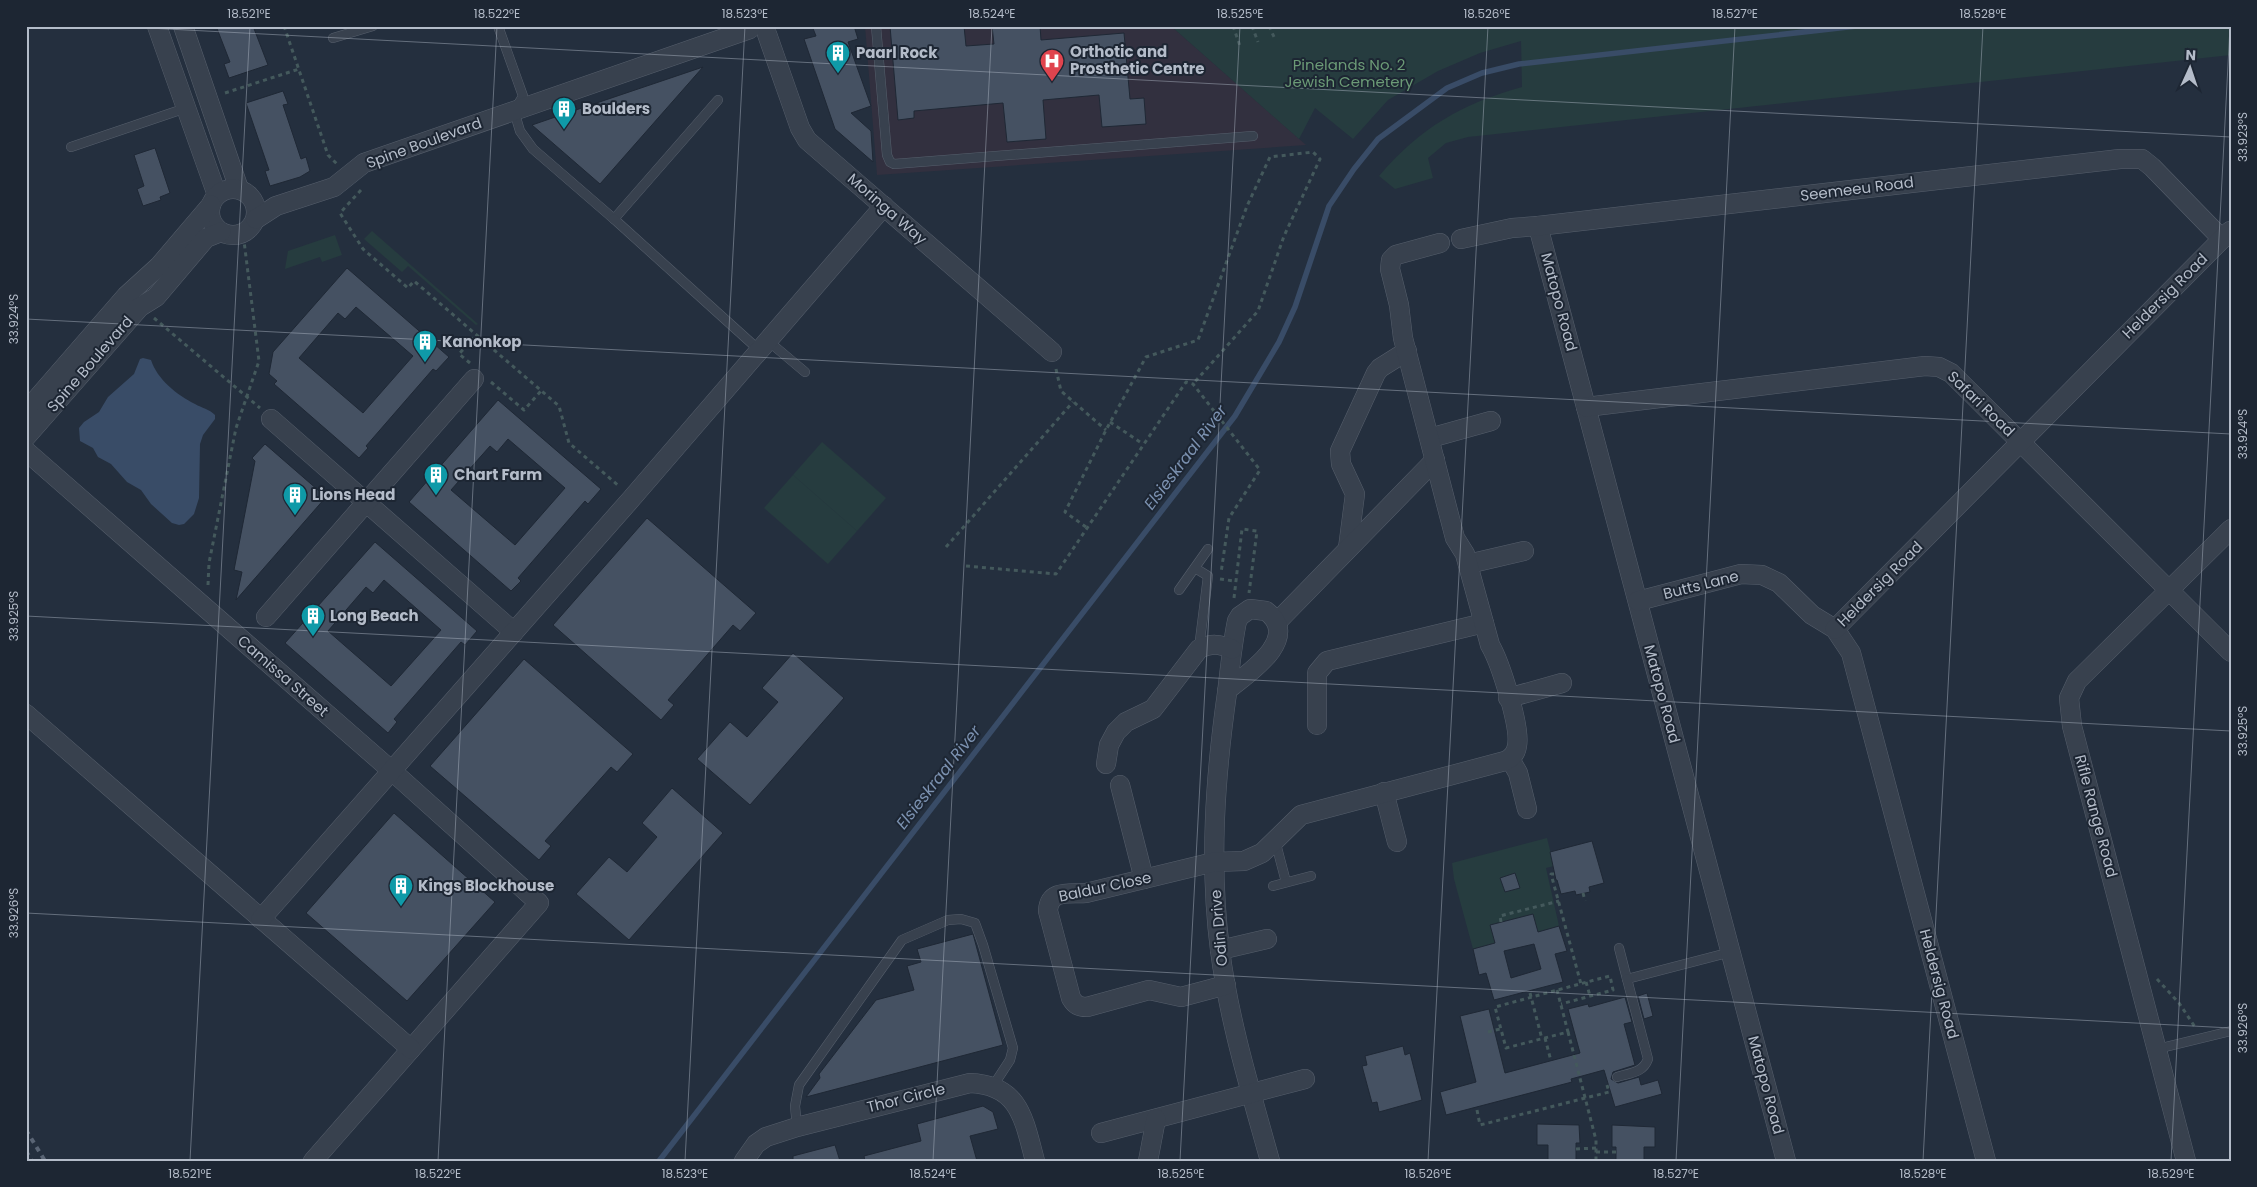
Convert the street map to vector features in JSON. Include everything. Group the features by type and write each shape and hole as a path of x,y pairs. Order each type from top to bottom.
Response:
{"street":[{"path":"157,26 186,108 214,200"},
{"path":"183,26 208,98 246,195 257,213 253,225 243,233 228,235 221,232 212,223 210,211 214,200 227,189 246,195 276,206"},
{"name":"Spine Boulevard","path":"256,219 276,206 334,187 364,163 519,103 728,26"},
{"name":"Spine Boulevard","path":"519,103 761,29"},
{"name":"Moringa Way","path":"761,29 803,134 1052,352"},
{"name":"Seemeeu Road","path":"1460,239 1512,228 2120,159 2142,160 2152,167 2227,234"},
{"name":"Spine Boulevard","path":"26,410 126,296 158,266 214,200"},
{"path":"261,919 632,498 884,206"},
{"name":"Matopo Road","path":"1538,226 1786,1161"},
{"name":"Spine Boulevard","path":"26,437 140,307 156,296 206,238 221,232"},
{"name":"Heldersig Road","path":"1986,1161 1851,653 1835,629 2227,234"},
{"path":"1440,243 1400,253 1391,260 1390,269 1399,305 1403,338 1455,538 1465,554 1490,645 1497,658 1508,698 1518,743 1510,759 1518,773 1527,809"},
{"path":"1379,516 1355,494 1341,464 1342,445 1376,373 1380,368 1407,352"},
{"name":"Safari Road","path":"1586,407 1939,366 1951,373 2231,652"},
{"path":"266,617 477,375"},
{"path":"271,419 514,632"},
{"path":"1430,438 1491,421"},
{"name":"Camissa Street","path":"26,451 392,771 539,903 411,1049"},
{"path":"1227,690 1248,673 1272,648 1278,639 1279,632 1276,622 1435,460"},
{"path":"1348,548 1355,494"},
{"name":"Rifle Range Road","path":"2186,1161 2072,726 2069,698 2077,681 2231,529"},
{"path":"1468,564 1524,551"},
{"name":"Butts Lane","path":"1638,602 1741,574 1762,575 1780,583 1812,615 1835,629"},
{"name":"Odin Drive","path":"1270,1161 1226,985 1220,950 1214,862 1214,818 1216,777 1237,621 1245,611 1260,609 1272,616 1276,622"},
{"path":"1317,724 1317,673 1327,661 1484,623"},
{"path":"1106,764 1109,745 1116,732 1126,722 1153,709 1199,648 1208,644 1219,644 1232,649"},
{"path":"1508,698 1562,683"},
{"path":"26,714 411,1049 313,1161"},
{"name":"Baldur Close","path":"1226,985 1181,997 1149,990 1087,1007 1080,1007 1074,1004 1066,978 1048,911 1049,904 1052,898 1065,893 1086,893 1214,862 1244,860 1262,853 1301,815 1510,759"},
{"path":"1120,786 1144,879"},
{"path":"1384,792 1397,842"},
{"path":"1220,950 1267,939"},
{"path":"1101,1133 1305,1079"},
{"name":"Thor Circle","path":"744,1161 753,1148 766,1137 796,1127 970,1083 992,1086 1003,1091 1018,1106 1023,1116 1035,1161"},
{"path":"1148,1161 1156,1119"}],"lane":[{"path":"333,38 373,26"},
{"path":"498,26 519,103 520,132 533,148 763,345 805,372"},
{"path":"876,26 886,155 890,162 894,164 1253,136"},
{"path":"614,219 718,100"},
{"path":"71,147 186,108"},
{"path":"1179,590 1208,549"},
{"path":"1195,568 1208,576 1199,648"},
{"path":"1275,840 1286,882"},
{"path":"1273,886 1311,876"},
{"path":"796,1127 795,1106 799,1085 902,940 948,920 961,919 975,923 1013,1048 1010,1060 992,1086"},
{"path":"1617,1077 1638,1072 1648,1059 1619,948"},
{"path":"1627,979 1731,952"},
{"path":"2157,1049 2231,1032"}],"path":[{"path":"284,26 328,155 364,188 340,213 363,249 408,288 414,281 559,406 569,443 632,498"},
{"path":"1233,26 1240,46"},
{"path":"1252,26 1258,42"},
{"path":"1270,26 1275,40"},
{"path":"208,98 299,68"},
{"path":"1086,526 1065,512 1110,422 1146,357 1198,340 1247,206 1270,156 1313,152 1320,159 1284,236 1258,311 1195,386"},
{"path":"206,608 209,563 236,428 258,361 243,233"},
{"path":"140,307 247,395 271,419"},
{"path":"476,335 459,354 477,375 524,410 541,391"},
{"path":"1052,352 1061,391 1106,430"},
{"path":"966,566 1056,574 1086,526 1186,382 1195,386 1260,470 1229,518 1220,579 1237,581 1234,596"},
{"path":"946,547 1073,402"},
{"path":"1110,422 1143,444"},
{"path":"1234,581 1242,529 1257,531 1248,596"},
{"path":"1554,874 1551,874 1581,984"},
{"path":"1583,893 1585,901"},
{"path":"1501,922 1500,916 1558,901"},
{"path":"1520,911 1522,917"},
{"path":"1561,1004 1613,990 1610,976 1531,995 1495,1007 1506,1048 1568,1032"},
{"path":"2139,980 2156,978 2179,1003 2202,1038"},
{"path":"1586,982 1590,996"},
{"path":"1557,990 1585,1098 1596,1150 1596,1161"},
{"path":"1531,995 1551,1060"},
{"path":"1488,1032 1500,1029"},
{"path":"1477,1110 1480,1124 1609,1092 1606,1080 1617,1077"},
{"path":"1576,1148 1616,1152"}],"shaded area":[{"name":"Orthotic and Prosthetic Centre","path":"865,26 1171,26 1306,145 877,175"}],"green space":[{"name":"Pinelands No. 2 Jewish Cemetery","path":"1171,26 2231,26 2231,55 1468,137 1446,143 1428,158 1433,178 1395,189 1379,176 1394,159 1426,131 1480,101 1522,87 1521,41 1480,53 1438,71 1388,100 1353,139 1315,108 1299,139"},
{"path":"372,231 478,324 476,325 408,266 402,272 364,239"},
{"path":"335,235 342,255 322,262 320,257 285,269 288,251"},
{"path":"822,442 886,498 857,531 793,475"},
{"path":"793,475 857,531 828,564 764,508"},
{"path":"1547,838 1554,866 1546,868 1559,926 1538,932 1533,914 1490,925 1495,943 1473,949 1454,879 1452,863"}],"water":[{"path":"140,359 151,360 158,374 175,391 215,415 215,419 203,435 200,444 199,498 194,514 184,524 172,523 151,504 141,490 127,482 111,464 98,457 93,448 80,441 79,428 84,422 99,412 108,397 134,374"}],"building":[{"path":"216,26 253,26 268,65 229,78 224,64 230,62"},
{"name":"Paarl Rock","path":"812,26 854,26 858,39 848,42 871,106 851,113 871,131 873,162 835,129 804,39 816,36"},
{"path":"890,26 964,26 966,46 994,44 992,26 1040,26 1041,40 1124,33 1130,99 1144,98 1146,124 1102,127 1099,95 1043,100 1046,139 1007,142 1003,103 914,111 914,118 898,120"},
{"name":"Boulders","path":"703,67 600,184 532,125 564,114"},
{"path":"283,91 288,104 283,105 301,159 306,157 310,171 300,177 270,186 265,171 269,170 246,103"},
{"path":"155,148 170,193 160,197 161,200 143,206 137,189 144,186 134,155"},
{"name":"Kanonkop","path":"347,268 449,357 436,371 433,369 366,446 368,448 359,458 274,384 277,381 269,374 273,352","holes":["356,307 413,356 363,413 299,358 338,313 345,319"]},
{"name":"Chart Farm","path":"498,400 601,489 588,504 585,501 518,578 521,581 511,591 409,502","holes":["508,439 565,488 515,545 451,490 490,446 497,452"]},
{"name":"Lions Head","path":"265,444 326,497 236,600 242,572 234,570 255,461 252,458"},
{"path":"647,518 756,613 740,631 733,625 668,700 674,705 661,720 553,625"},
{"name":"Long Beach","path":"375,542 477,631 465,645 461,642 394,719 397,722 388,733 285,643","holes":["384,580 441,630 391,686 328,631 366,587 373,593"]},
{"path":"793,653 844,698 750,805 697,759 730,722 747,737 778,702 762,688"},
{"path":"524,659 633,754 617,772 611,767 545,841 551,846 539,860 430,766"},
{"path":"672,788 723,833 629,940 576,894 609,857 627,872 657,837 642,823"},
{"name":"Kings Blockhouse","path":"394,813 495,902 407,1001 306,913"},
{"path":"1592,841 1604,883 1589,887 1590,892 1576,895 1575,891 1561,894 1550,852"},
{"path":"1515,873 1520,888 1505,892 1500,878"},
{"path":"1533,914 1538,932 1559,926 1567,951 1555,954 1563,982 1494,1000 1486,973 1479,975 1473,949 1495,943 1490,925","holes":["1534,944 1541,969 1511,978 1504,951"]},
{"path":"973,934 1003,1045 806,1097 820,1078 819,1074 876,1000 914,990 907,966 921,962 917,949"},
{"path":"1647,993 1653,1016 1644,1019 1638,996"},
{"path":"1625,997 1632,1022 1624,1024 1635,1065 1613,1072 1611,1079 1618,1083 1639,1077 1641,1085 1658,1080 1662,1094 1615,1107 1604,1070 1571,1079 1572,1082 1446,1115 1440,1092 1476,1082 1460,1016 1489,1009 1505,1073 1580,1053 1568,1009 1588,1004 1589,1007"},
{"path":"1403,1046 1405,1055 1410,1053 1422,1100 1379,1112 1377,1102 1372,1103 1362,1066 1367,1065 1365,1056"},
{"path":"983,1106 993,1112 998,1129 970,1136 977,1161 865,1161 864,1156 921,1141 917,1124"},
{"path":"1537,1124 1579,1125 1580,1143 1576,1143 1576,1161 1548,1161 1548,1145 1537,1145"},
{"path":"1612,1125 1655,1127 1655,1147 1644,1147 1644,1161 1616,1161 1616,1147 1612,1147"},
{"path":"835,1145 840,1161 793,1161 793,1156"}],"waterway":[{"name":"Elsieskraal River","path":"659,1161 1235,416 1279,342 1295,307 1329,206 1354,169 1378,139 1447,88 1482,73 1519,64 1857,26"}],"railway":[{"path":"26,1130 45,1161"},
{"path":"26,1151 32,1161"}],"place":[{"name":"Paarl Rock","path":"838,74"},
{"name":"Orthotic and Prosthetic Centre","path":"1052,82"},
{"name":"Boulders","path":"564,130"},
{"name":"Kanonkop","path":"425,363"},
{"name":"Chart Farm","path":"436,496"},
{"name":"Lions Head","path":"295,516"},
{"name":"Long Beach","path":"313,637"},
{"name":"Kings Blockhouse","path":"401,907"}]}
